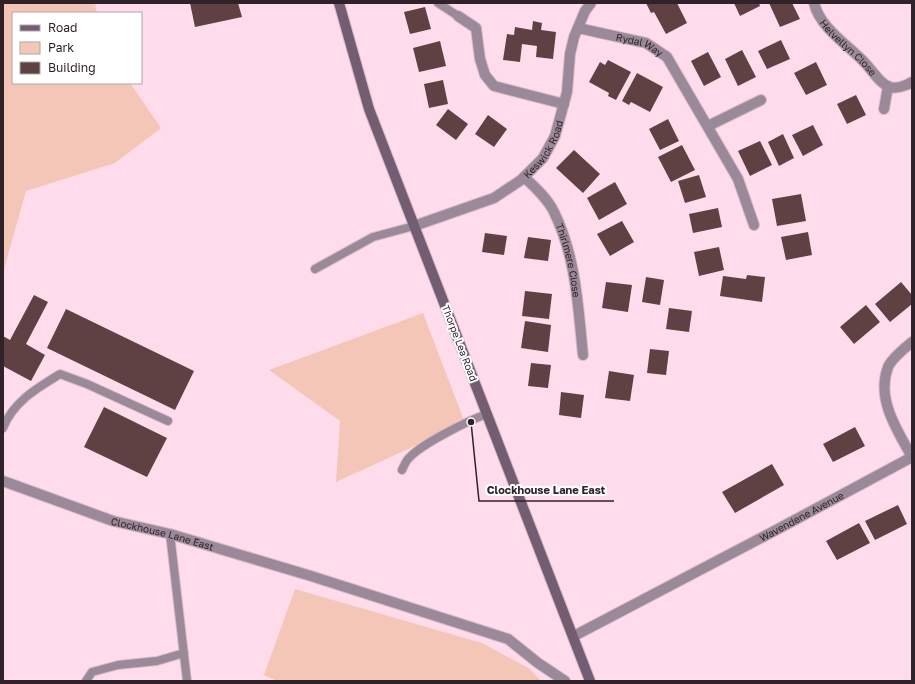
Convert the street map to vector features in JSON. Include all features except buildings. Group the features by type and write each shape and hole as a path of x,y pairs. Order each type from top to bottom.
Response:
{"main road":[{"name":"Thorpe Lea Road","path":"339,3 369,109 574,636 590,681"}],"street":[{"name":"Keswick Road","path":"414,226 494,198 524,178 543,158 552,141 564,104 567,92 570,54 578,28 590,3"},
{"name":"Helvellyn Close","path":"814,3 820,17 835,35 868,66 877,79 888,86"},
{"path":"458,16 476,28 480,59 485,75 494,86 564,104"},
{"name":"Rydal Way","path":"578,28 646,43 667,57 738,179 754,225"},
{"path":"884,109 888,86 896,88 912,82"},
{"path":"708,126 761,100"},
{"name":"Thirlmere Close","path":"524,178 539,192 554,211 566,245 574,270 584,355"},
{"name":"Wavendene Avenue","path":"574,636 912,457 898,432 884,397 885,381 889,366 912,342"},
{"name":"Clockhouse Lane East","path":"3,481 113,521 170,534 311,576 508,639 538,663 565,681"}],"lane":[{"path":"438,3 458,16"},
{"path":"315,268 373,237 414,226"},
{"path":"3,428 8,415 29,394 60,374 87,384 168,421"},
{"path":"402,470 409,457 422,448 469,421 487,414"},
{"path":"170,534 187,681"},
{"path":"86,681 92,672 118,665 157,661 184,653"}],"green space":[{"path":"3,3 95,3 97,12 12,12 12,84 131,84 161,128 115,163 26,191 3,273"},
{"path":"423,313 465,423 336,482 340,421 269,370"},
{"path":"295,589 482,643 530,669 541,681 277,681 264,675"}],"place":[{"name":"Clockhouse Lane East","path":"471,422"}]}
